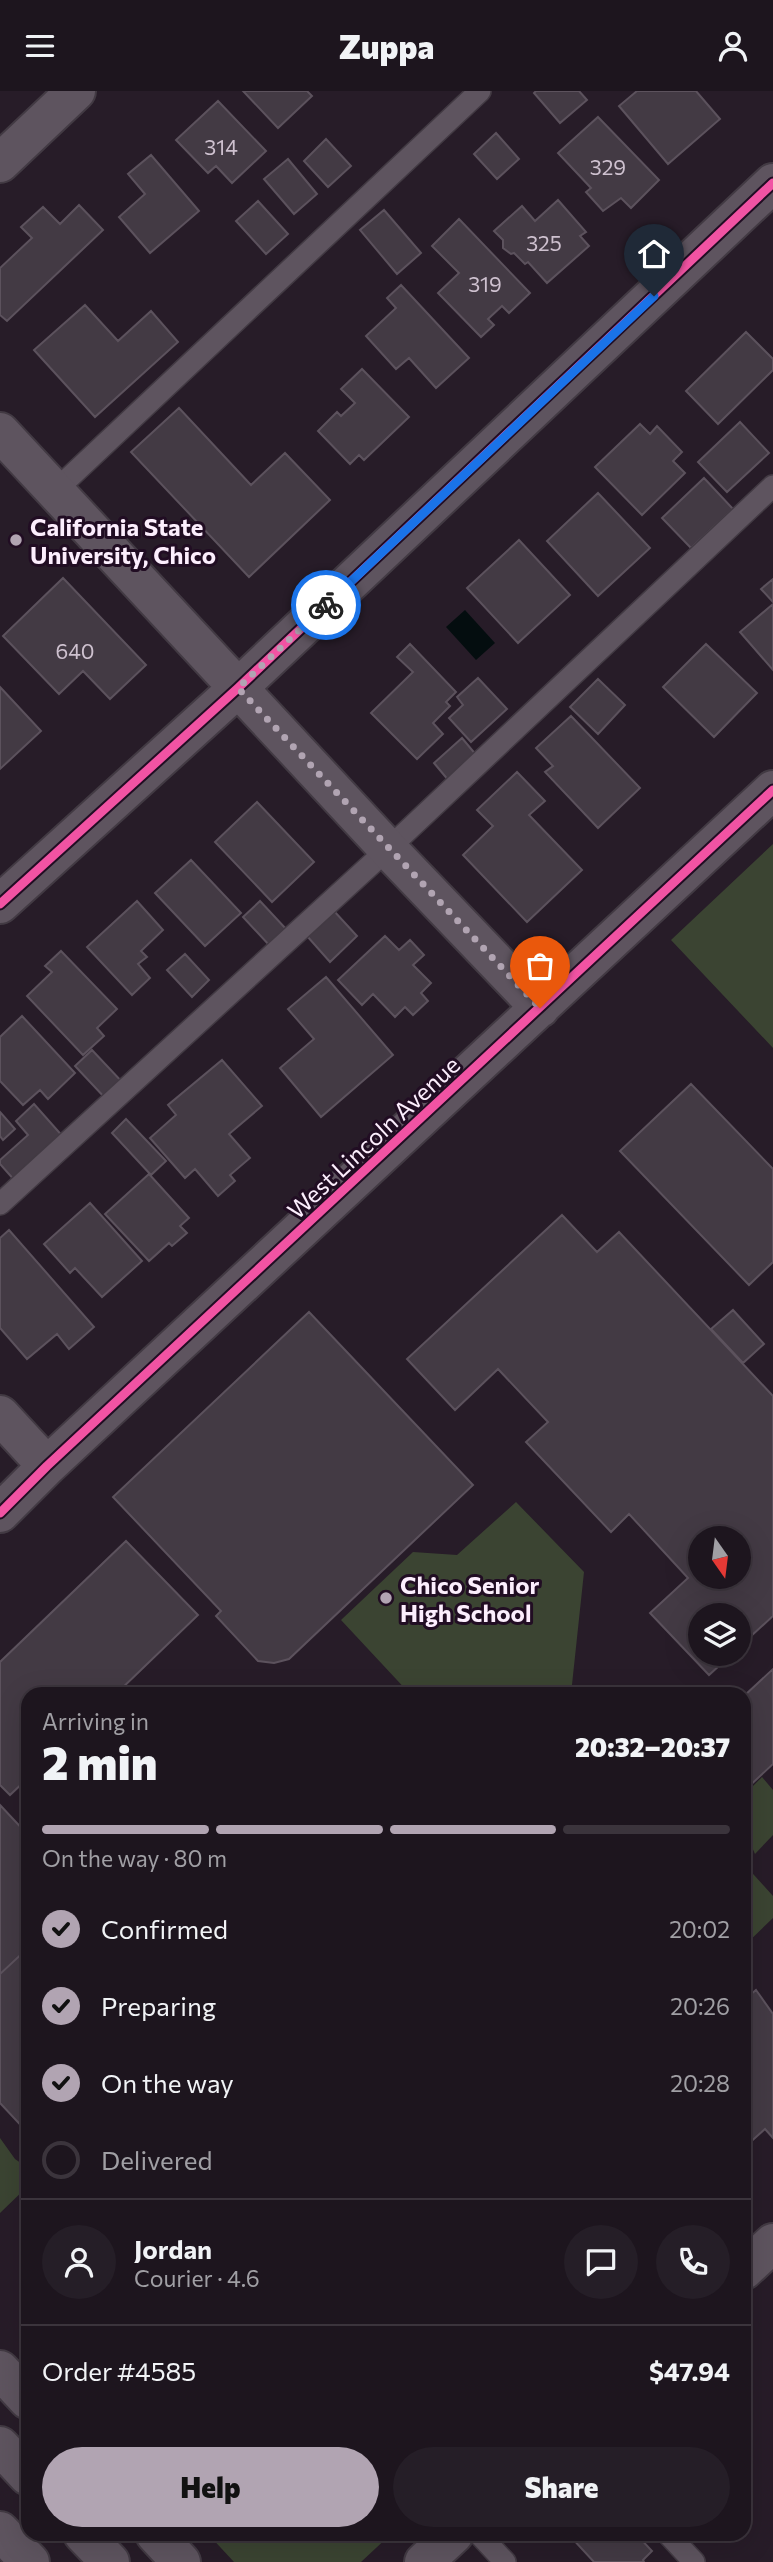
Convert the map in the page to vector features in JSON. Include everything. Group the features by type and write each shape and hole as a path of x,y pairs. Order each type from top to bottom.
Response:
{"street":[{"path":"0,163 76,91"},
{"path":"0,904 238,688 773,183"},
{"path":"0,432 388,849 540,1008"},
{"name":"West Lincoln Avenue","path":"0,1513 47,1466 773,790"},
{"path":"0,1415 47,1466"},
{"path":"751,2263 773,2243"},
{"path":"0,2370 21,2392"},
{"path":"0,2446 21,2468"},
{"path":"0,2531 30,2562"},
{"path":"90,2541 110,2562"},
{"path":"162,2541 181,2562"},
{"path":"424,2562 446,2541"}],"lane":[{"path":"55,491 480,91"},
{"path":"0,1205 388,849 773,486"},
{"path":"486,2541 505,2562"},
{"path":"674,2541 694,2562"}],"green space":[{"path":"773,844 773,1048 671,940"},
{"path":"516,1502 584,1572 572,1687 403,1687 341,1620 413,1552 457,1555"},
{"path":"762,1777 773,1790 773,1835 755,1854 751,1845 751,1788"},
{"path":"751,1872 773,1896 773,1918 751,1939"},
{"path":"0,2138 21,2163 21,2193 0,2213"},
{"path":"214,2541 384,2541 361,2562 234,2562"}],"shaded area":[{"path":"465,610 495,643 476,660 446,627"}],"building":[{"path":"243,91 307,91 312,96 278,128"},
{"path":"579,91 587,100 560,123 534,93"},
{"path":"637,91 696,91 720,119 668,164 619,106"},
{"path":"218,101 266,151 232,183 216,166 208,173 176,140"},
{"path":"598,117 659,180 631,208 621,198 603,211 586,192 591,188 558,153"},
{"path":"496,133 519,159 497,179 474,154"},
{"path":"326,139 351,166 328,187 304,161"},
{"path":"151,155 199,211 150,253 119,217 145,194 128,174"},
{"path":"288,159 317,194 294,214 264,179"},
{"path":"558,200 586,232 580,236 589,246 547,283 528,262 525,264 514,253 511,254 503,248 503,240 494,231 522,206 535,221"},
{"path":"258,201 288,234 266,254 236,221"},
{"path":"79,205 103,230 7,321 0,315 0,268 32,238 21,227 43,207 60,224"},
{"path":"384,210 421,253 397,274 360,230"},
{"path":"459,219 530,293 509,313 502,306 488,319 494,325 481,337 438,293 459,273 432,246"},
{"path":"401,285 469,358 436,388 409,358 396,369 366,336 396,308 387,298"},
{"path":"85,305 118,341 151,311 178,342 95,417 34,350"},
{"path":"746,332 773,359 773,370 718,424 686,391"},
{"path":"362,369 409,417 364,460 359,455 350,464 318,431 337,412 341,416 355,403 341,389"},
{"path":"179,408 251,485 285,453 330,500 249,577 131,452"},
{"path":"740,422 769,453 727,492 698,462"},
{"path":"640,424 650,434 657,426 682,452 673,461 685,473 642,515 595,467"},
{"path":"704,478 733,509 691,548 662,518"},
{"path":"598,493 650,548 598,596 547,541"},
{"path":"519,540 570,595 518,643 467,588"},
{"path":"63,578 146,665 110,699 83,671 59,694 3,636"},
{"path":"773,579 773,602 761,589"},
{"path":"773,604 773,670 740,632"},
{"path":"410,644 456,692 446,702 450,706 433,723 443,734 417,759 371,713 413,672 397,657"},
{"path":"706,644 757,693 714,737 663,687"},
{"path":"478,678 507,709 471,742 449,718 463,705 457,697"},
{"path":"598,679 625,705 598,734 570,707"},
{"path":"0,687 41,731 0,769"},
{"path":"571,716 640,788 598,828 545,772 553,766 536,748"},
{"path":"462,738 477,756 449,781 434,763"},
{"path":"517,772 545,801 529,815 582,870 527,922 463,855 493,826 477,810"},
{"path":"257,802 314,862 272,902 215,842"},
{"path":"191,860 241,913 205,946 155,893"},
{"path":"137,901 163,930 141,951 147,957 138,964 150,978 132,995 87,947"},
{"path":"260,901 287,930 270,946 243,917"},
{"path":"334,911 357,936 330,962 307,936"},
{"path":"385,936 399,950 410,940 424,955 413,965 431,983 421,993 428,1001 413,1015 405,1007 395,1017 373,994 362,1005 338,980"},
{"path":"61,951 117,1009 97,1028 104,1036 83,1055 27,996 52,972 45,966"},
{"path":"185,954 209,980 192,997 167,970"},
{"path":"326,977 393,1055 321,1117 280,1068 314,1039 288,1009"},
{"path":"22,1016 75,1073 48,1099 40,1090 23,1105 0,1081 0,1037"},
{"path":"92,1050 124,1084 107,1100 75,1066"},
{"path":"222,1060 262,1106 229,1134 250,1158 230,1175 235,1181 218,1196 195,1169 185,1178 150,1138 176,1115 168,1105"},
{"path":"691,1084 773,1169 773,1262 749,1285 620,1151"},
{"path":"34,1104 65,1139 16,1182 0,1164 0,1160 28,1135 16,1121"},
{"path":"0,1112 15,1129 3,1140 0,1136"},
{"path":"126,1119 166,1161 151,1175 112,1133"},
{"path":"149,1174 189,1218 180,1226 187,1233 172,1246 169,1243 149,1261 105,1214"},
{"path":"90,1203 142,1261 102,1297 75,1268 70,1273 44,1244"},
{"path":"562,1215 597,1252 619,1232 773,1396 773,1616 751,1636 751,1603 688,1603 688,1653 650,1613 688,1578 629,1514 611,1532 526,1442 548,1422 498,1369 455,1410 407,1359"},
{"path":"9,1230 94,1327 69,1349 57,1334 27,1359 0,1328 0,1238"},
{"path":"733,1310 764,1344 743,1363 711,1329"},
{"path":"309,1312 473,1485 289,1659 274,1663 258,1661 216,1616 221,1611 113,1497"},
{"path":"126,1541 198,1615 123,1687 21,1687 21,1785 10,1795 0,1785 0,1662"},
{"path":"700,1666 719,1666 709,1675"},
{"path":"773,1669 773,1764 751,1784 751,1689"},
{"path":"0,1805 21,1828 21,1954 0,1974"},
{"path":"21,1954 21,2126 0,2103 0,1974"},
{"path":"756,1990 773,2014 773,2138 765,2129 751,2142 751,1994"},
{"path":"575,2541 643,2541 652,2551 644,2562 594,2562"}],"cycle path":[{"path":"0,904 238,688 773,183"},
{"path":"0,1513 47,1466 773,790"}],"way so far":[{"path":"326,605 238,688 540,1008"}],"place":[{"name":"California State University, Chico","path":"16,540"},
{"name":"Chico Senior High School","path":"386,1598"}],"route":[{"path":"326,605 654,296"}]}
